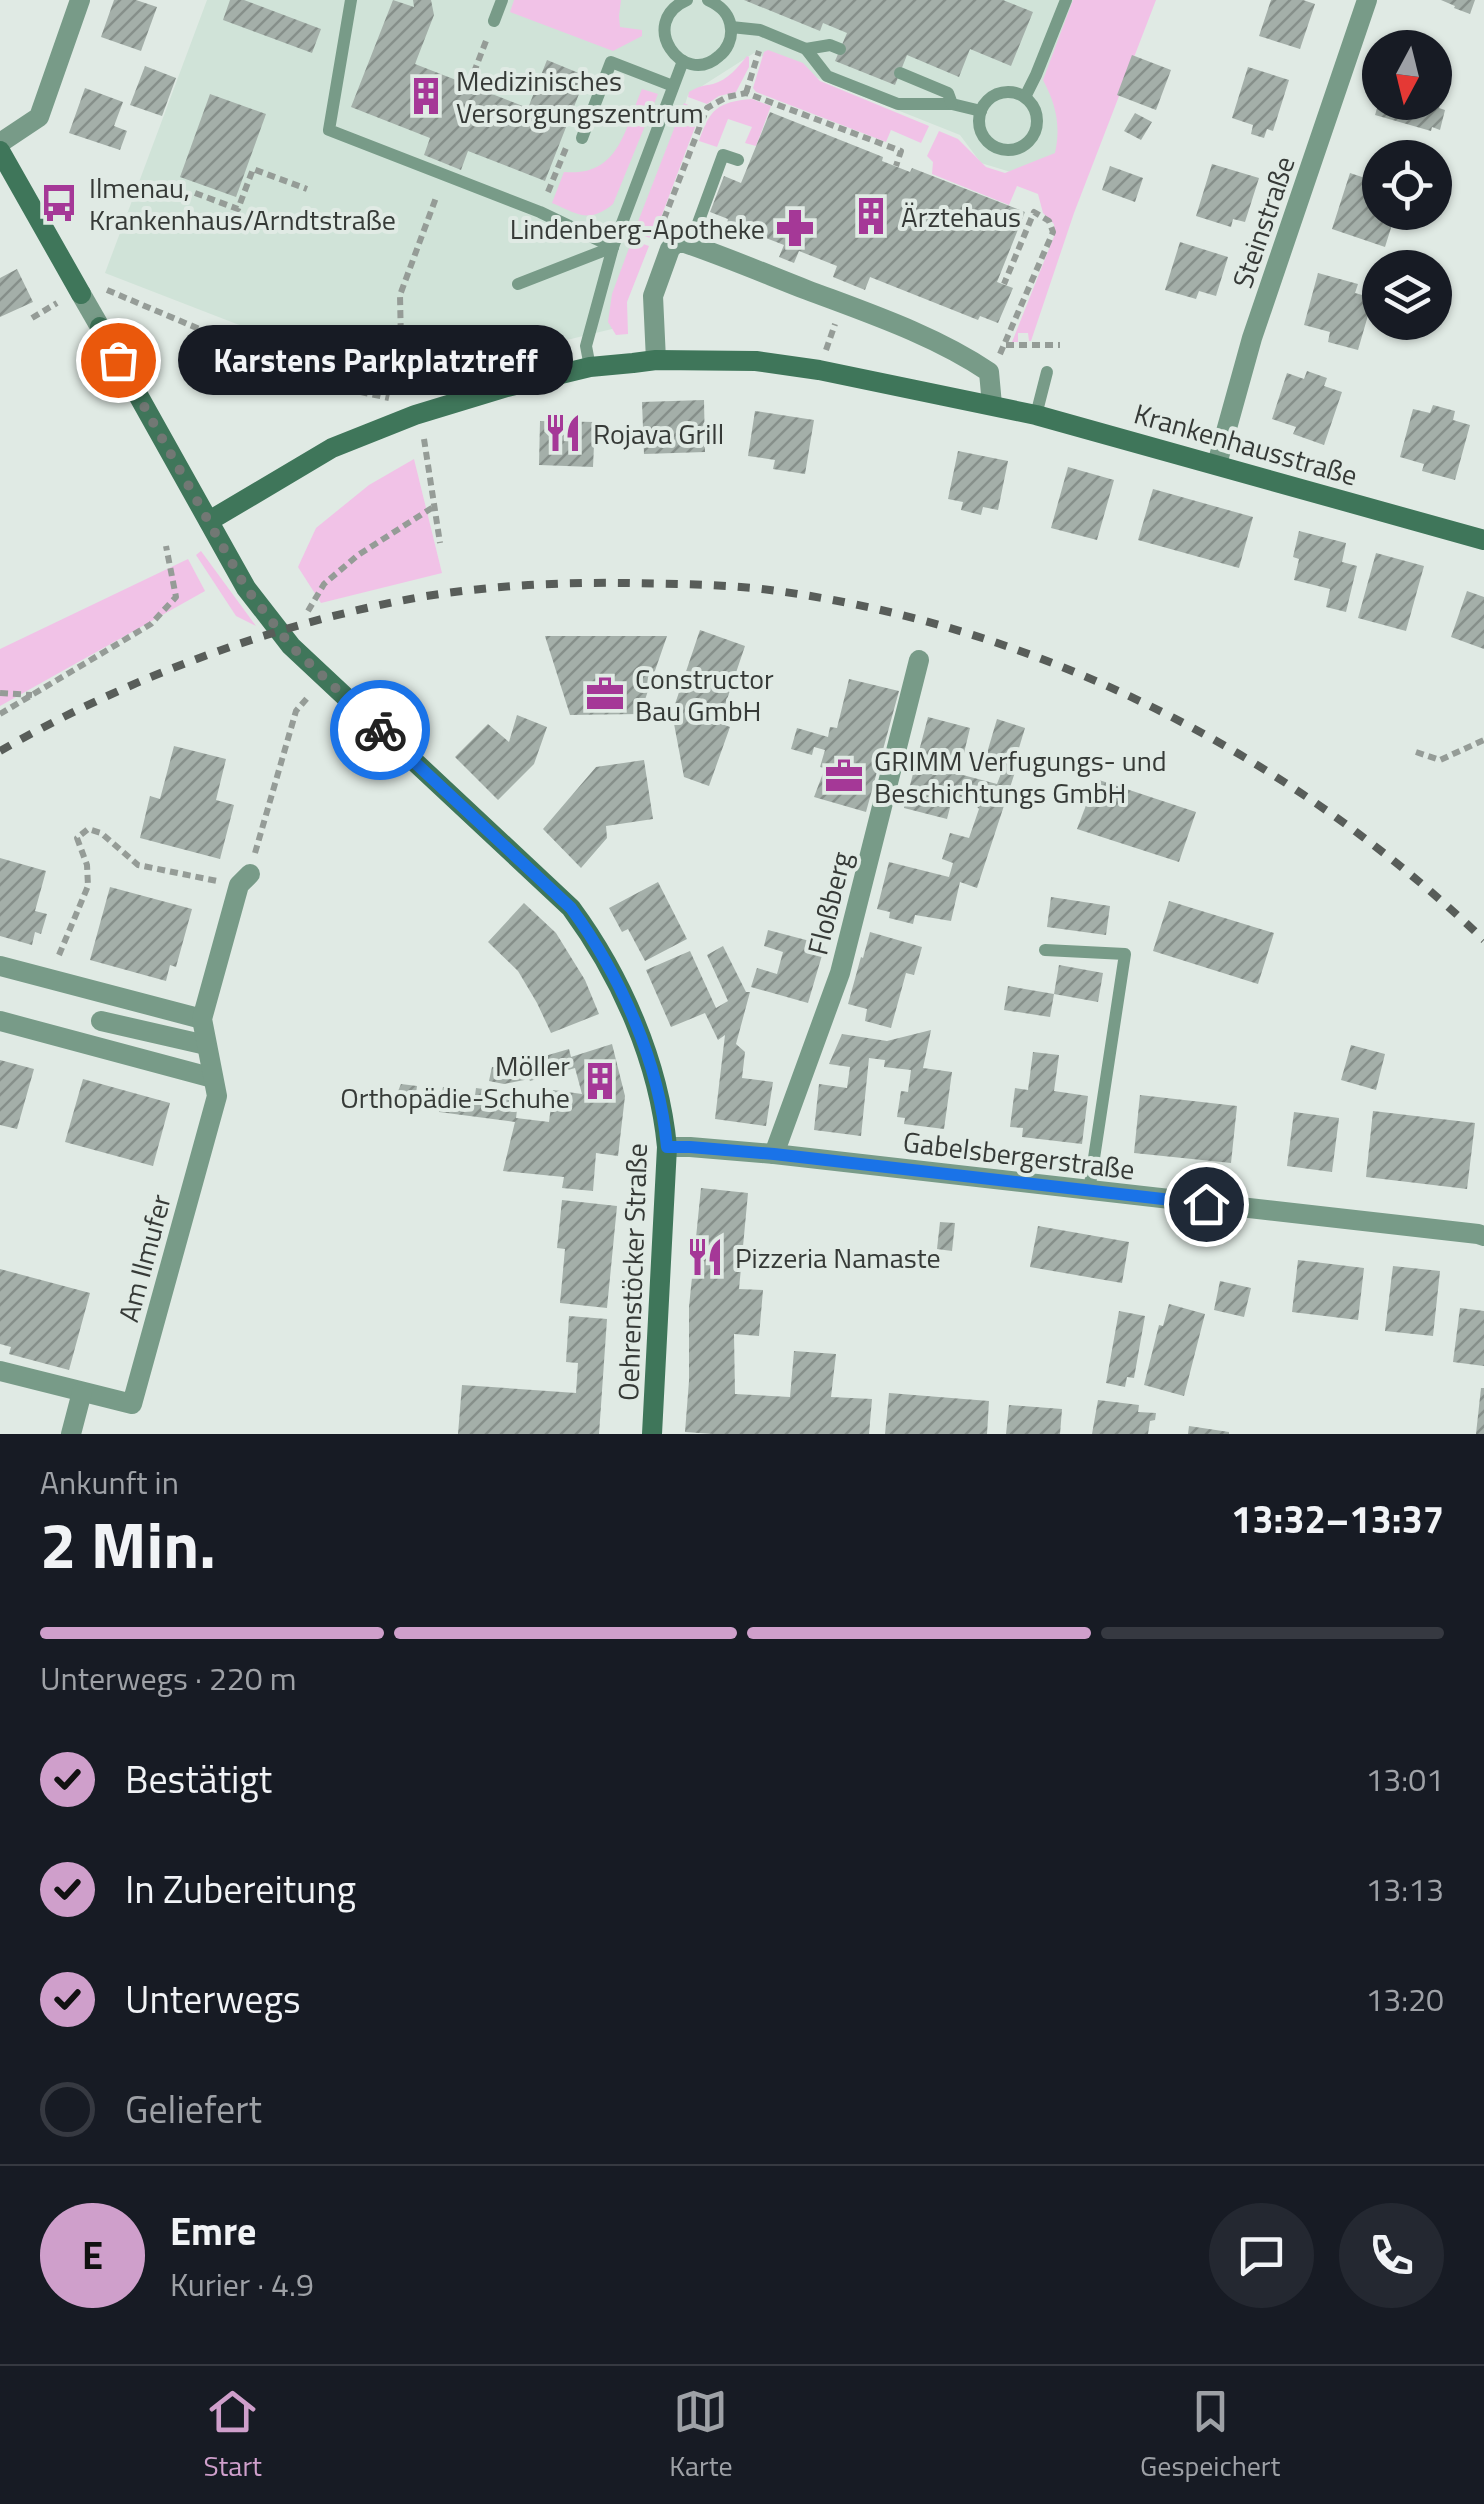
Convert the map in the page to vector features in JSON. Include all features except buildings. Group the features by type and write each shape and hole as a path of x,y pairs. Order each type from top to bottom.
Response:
{"street":[{"path":"0,143 38,117 80,0"},
{"name":"Steinstraße","path":"1218,464 1252,338 1366,0"},
{"path":"0,150 81,294"},
{"path":"656,360 653,296 676,243 842,302 973,362 988,372 992,406"},
{"name":"Oehrenstöcker Straße","path":"81,294 246,588 291,646 571,908 594,940 630,1012 648,1060 660,1100 667,1147 652,1434"},
{"name":"Krankenhausstraße","path":"209,522 332,448 416,415 507,387 590,367 656,360 756,361 819,370 1036,415 1484,540"},
{"name":"Floßberg","path":"774,1154 840,973 919,660"},
{"name":"Am Ilmufer","path":"0,1371 132,1404 217,1096 202,1019 244,880"},
{"path":"0,966 202,1019"},
{"path":"0,1020 213,1078"},
{"path":"101,1021 206,1046"},
{"name":"Gabelsbergerstraße","path":"667,1147 774,1154 1484,1236"},
{"path":"71,1434 82,1392"}],"lane":[{"path":"351,0 329,130 540,212 613,247"},
{"path":"494,21 502,0"},
{"path":"687,0 670,12 664,34 667,45 683,61 703,64 713,61 727,47 731,27 722,7 708,0"},
{"path":"1024,97 1066,0"},
{"path":"731,27 760,30 806,49 827,76 898,104 952,104 981,111"},
{"path":"806,49 830,45 840,49"},
{"path":"590,367 586,346 613,247 683,61"},
{"path":"582,138 611,62 674,86"},
{"path":"900,73 948,93 952,104"},
{"path":"999,94 1024,97 1035,109 1034,136 1018,148 1002,149 986,138 981,111 986,102 999,94"},
{"path":"690,245 723,155 738,160"},
{"path":"518,284 613,247"},
{"path":"1036,415 1047,372"},
{"path":"1045,950 1125,954 1089,1191"}],"path":[{"path":"469,85 494,21"},
{"path":"746,93 760,48 760,30"},
{"path":"540,212 570,139 582,138"},
{"path":"194,193 238,209 253,170 307,190"},
{"path":"337,388 348,356 358,348 386,353 398,350 400,295 445,175"},
{"path":"988,372 1006,345 1052,232 1049,221 1034,212 1004,284"},
{"path":"81,294 106,290 337,388 392,399 416,415 426,446 440,543"},
{"path":"819,370 842,302"},
{"path":"1006,345 1060,346"},
{"path":"308,612 324,584 335,574 434,506"},
{"path":"0,714 152,624 176,598 166,546"},
{"path":"48,979 88,886 87,865 77,838 88,829 101,833 138,865 244,880 296,710 324,678"},
{"path":"0,693 34,695"},
{"path":"1416,752 1440,760 1484,740"}],"shaded area":[{"path":"207,0 1142,0 1075,179 1027,177 981,163 960,135 754,53 688,95 612,329 389,383 105,273"},
{"path":"514,0 621,0 620,27 642,30 642,36 613,51 510,12"},
{"path":"1073,0 1156,0 1074,213 1031,341 1028,333 1018,333 1018,342 1012,342 1055,234 1054,224 1043,213 1038,194 1017,186 1009,205 932,174 933,162 927,156 939,131 958,139 986,167 1005,173 1055,153 1056,115 1043,80"},
{"path":"768,50 803,63 820,81 929,126 921,143 891,130 886,142 756,92 753,88"},
{"path":"747,56 749,67 736,92 707,104 688,97 692,90 732,73"},
{"path":"642,89 658,94 613,204 590,215 552,203 564,172 597,167 617,148"},
{"path":"752,99 771,106 756,146 745,143 752,127 728,119 717,147 699,141 716,109"},
{"path":"684,103 701,111 650,238 634,232"},
{"path":"632,240 649,246 627,302 628,334 616,335 608,322 612,294"},
{"path":"414,459 442,573 321,603 298,567 316,528 369,485"},
{"path":"201,551 256,626 236,616 196,555"},
{"path":"188,559 205,591 0,706 0,649"}],"railway":[{"path":"0,751 98,700 201,657 361,609 441,594 546,584 679,584 770,590 870,607 967,633 1063,667 1155,708 1243,757 1328,812 1409,873 1484,940"}],"way so far":[{"path":"118,360 246,588 291,646 380,730"}],"place":[{"name":"Medizinisches Versorgungszentrum","path":"426,96"},
{"name":"Ilmenau, Krankenhaus/Arndtstraße","path":"59,203"},
{"name":"Ärztehaus","path":"871,216"},
{"name":"Lindenberg-Apotheke","path":"795,228"},
{"name":"Karstens Parkplatztreff","path":"118,360"},
{"name":"Rojava Grill","path":"563,433"},
{"name":"Constructor Bau GmbH","path":"605,694"},
{"name":"GRIMM Verfugungs- und Beschichtungs GmbH","path":"844,776"},
{"name":"Möller Orthopädie-Schuhe","path":"600,1081"},
{"name":"Pizzeria Namaste","path":"705,1257"}],"route":[{"path":"380,730 571,908 594,940 630,1012 648,1060 660,1100 667,1147 774,1154 1206,1204"}]}
